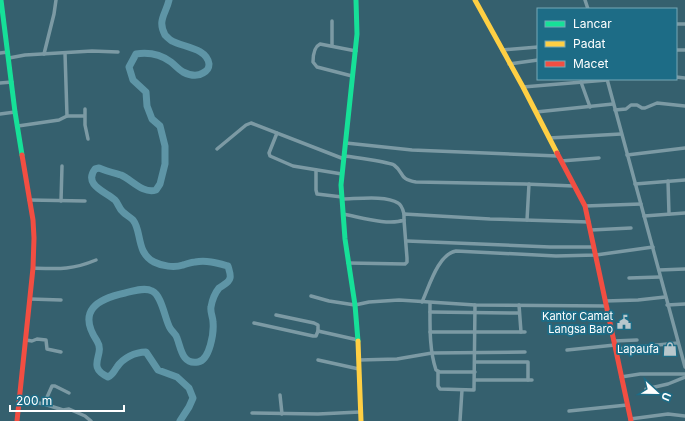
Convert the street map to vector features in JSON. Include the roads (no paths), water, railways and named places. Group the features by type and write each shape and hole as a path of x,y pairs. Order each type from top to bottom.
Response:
{"street":[{"path":"1,0 2,21 9,58 15,112 33,220 34,238 33,268 17,421"},
{"path":"44,54 53,20 56,0"},
{"path":"356,0 356,51 342,174 342,198 348,263 355,305 358,340 360,421"},
{"path":"475,0 523,87 585,206 630,420 668,414 685,416"},
{"path":"332,21 332,46"},
{"path":"352,76 317,67 312,62 318,45 320,44 356,51"},
{"path":"502,50 537,46"},
{"path":"9,58 25,55 103,51 118,52"},
{"path":"0,53 8,52"},
{"path":"65,53 67,116"},
{"path":"509,64 537,60"},
{"path":"523,87 598,80"},
{"path":"607,80 653,247 667,306 685,367"},
{"path":"0,83 12,82"},
{"path":"581,82 590,107"},
{"path":"615,110 626,109 631,105 646,108 657,103 685,106"},
{"path":"536,112 613,104"},
{"path":"85,109 84,116 88,139"},
{"path":"0,114 15,112"},
{"path":"18,126 59,120 67,116 84,116"},
{"path":"217,149 249,123 344,157 392,164 398,169 402,177 416,182 574,186"},
{"path":"277,133 268,153 270,156 293,166 342,174"},
{"path":"549,138 621,134"},
{"path":"346,143 412,150 558,156"},
{"path":"627,155 685,148"},
{"path":"561,161 599,158"},
{"path":"61,200 62,166"},
{"path":"316,170 317,194 342,198 370,198 395,201 401,205 404,214 407,241 407,262 404,264 348,263"},
{"path":"635,184 685,180"},
{"path":"668,181 669,214"},
{"path":"527,220 529,184"},
{"path":"29,200 85,201"},
{"path":"585,206 640,204"},
{"path":"644,216 685,213"},
{"path":"343,214 383,221 400,222 404,220"},
{"path":"404,214 589,222"},
{"path":"591,230 631,228"},
{"path":"407,241 550,247 594,247"},
{"path":"422,302 441,261 450,252 456,251 556,256 596,255 653,247"},
{"path":"33,268 72,268 96,260"},
{"path":"659,270 685,269"},
{"path":"629,278 660,276"},
{"path":"311,296 329,301 355,305 369,302 394,301 475,305 605,303 665,297"},
{"path":"30,300 61,300"},
{"path":"430,303 432,353 434,364 438,372 438,386 440,389 462,390 474,390 475,305"},
{"path":"667,306 685,304"},
{"path":"430,332 523,332 519,305"},
{"path":"430,312 519,313"},
{"path":"254,324 316,336 318,325 276,315"},
{"path":"318,330 358,340"},
{"path":"26,340 46,340 47,349 61,352"},
{"path":"615,345 637,340"},
{"path":"567,350 615,345 678,343"},
{"path":"359,360 397,360 432,353 525,352"},
{"path":"318,360 359,369"},
{"path":"475,362 528,362 530,380 475,380"},
{"path":"438,372 475,372"},
{"path":"621,377 640,374 685,374"},
{"path":"646,389 668,384 685,377"},
{"path":"44,404 53,386 69,393"},
{"path":"460,421 462,390"},
{"path":"280,395 282,414"},
{"path":"19,399 44,404 63,410 69,409 85,416 91,421"},
{"path":"569,410 627,406"},
{"path":"252,413 318,414 360,412"}],"waterway":[{"path":"169,0 162,21 165,35 172,41 204,54 209,64 206,71 198,75 193,75 183,72 163,57 154,54 141,53 136,54 129,67 133,80 146,92 147,106 152,119 160,126 165,146 165,164 160,184 156,190 147,190 121,175 99,168 95,169 92,179 97,188 115,200 122,211 133,220 138,230 142,248 148,258 154,262 168,266 179,266 199,261 220,264 228,266 230,278 227,283 219,288 212,302 212,339 206,356 198,362 189,361 183,355 176,337 168,324 158,297 152,291 142,289 135,290 106,299 93,308 90,314 89,322 91,331 99,346 97,364 101,373 108,377 126,358 138,353 146,352 158,370 177,377 189,388 193,398 180,421"}],"place":[{"name":"Kantor Camat Langsa Baro","path":"624,322"},
{"name":"Lapaufa","path":"670,349"}]}
